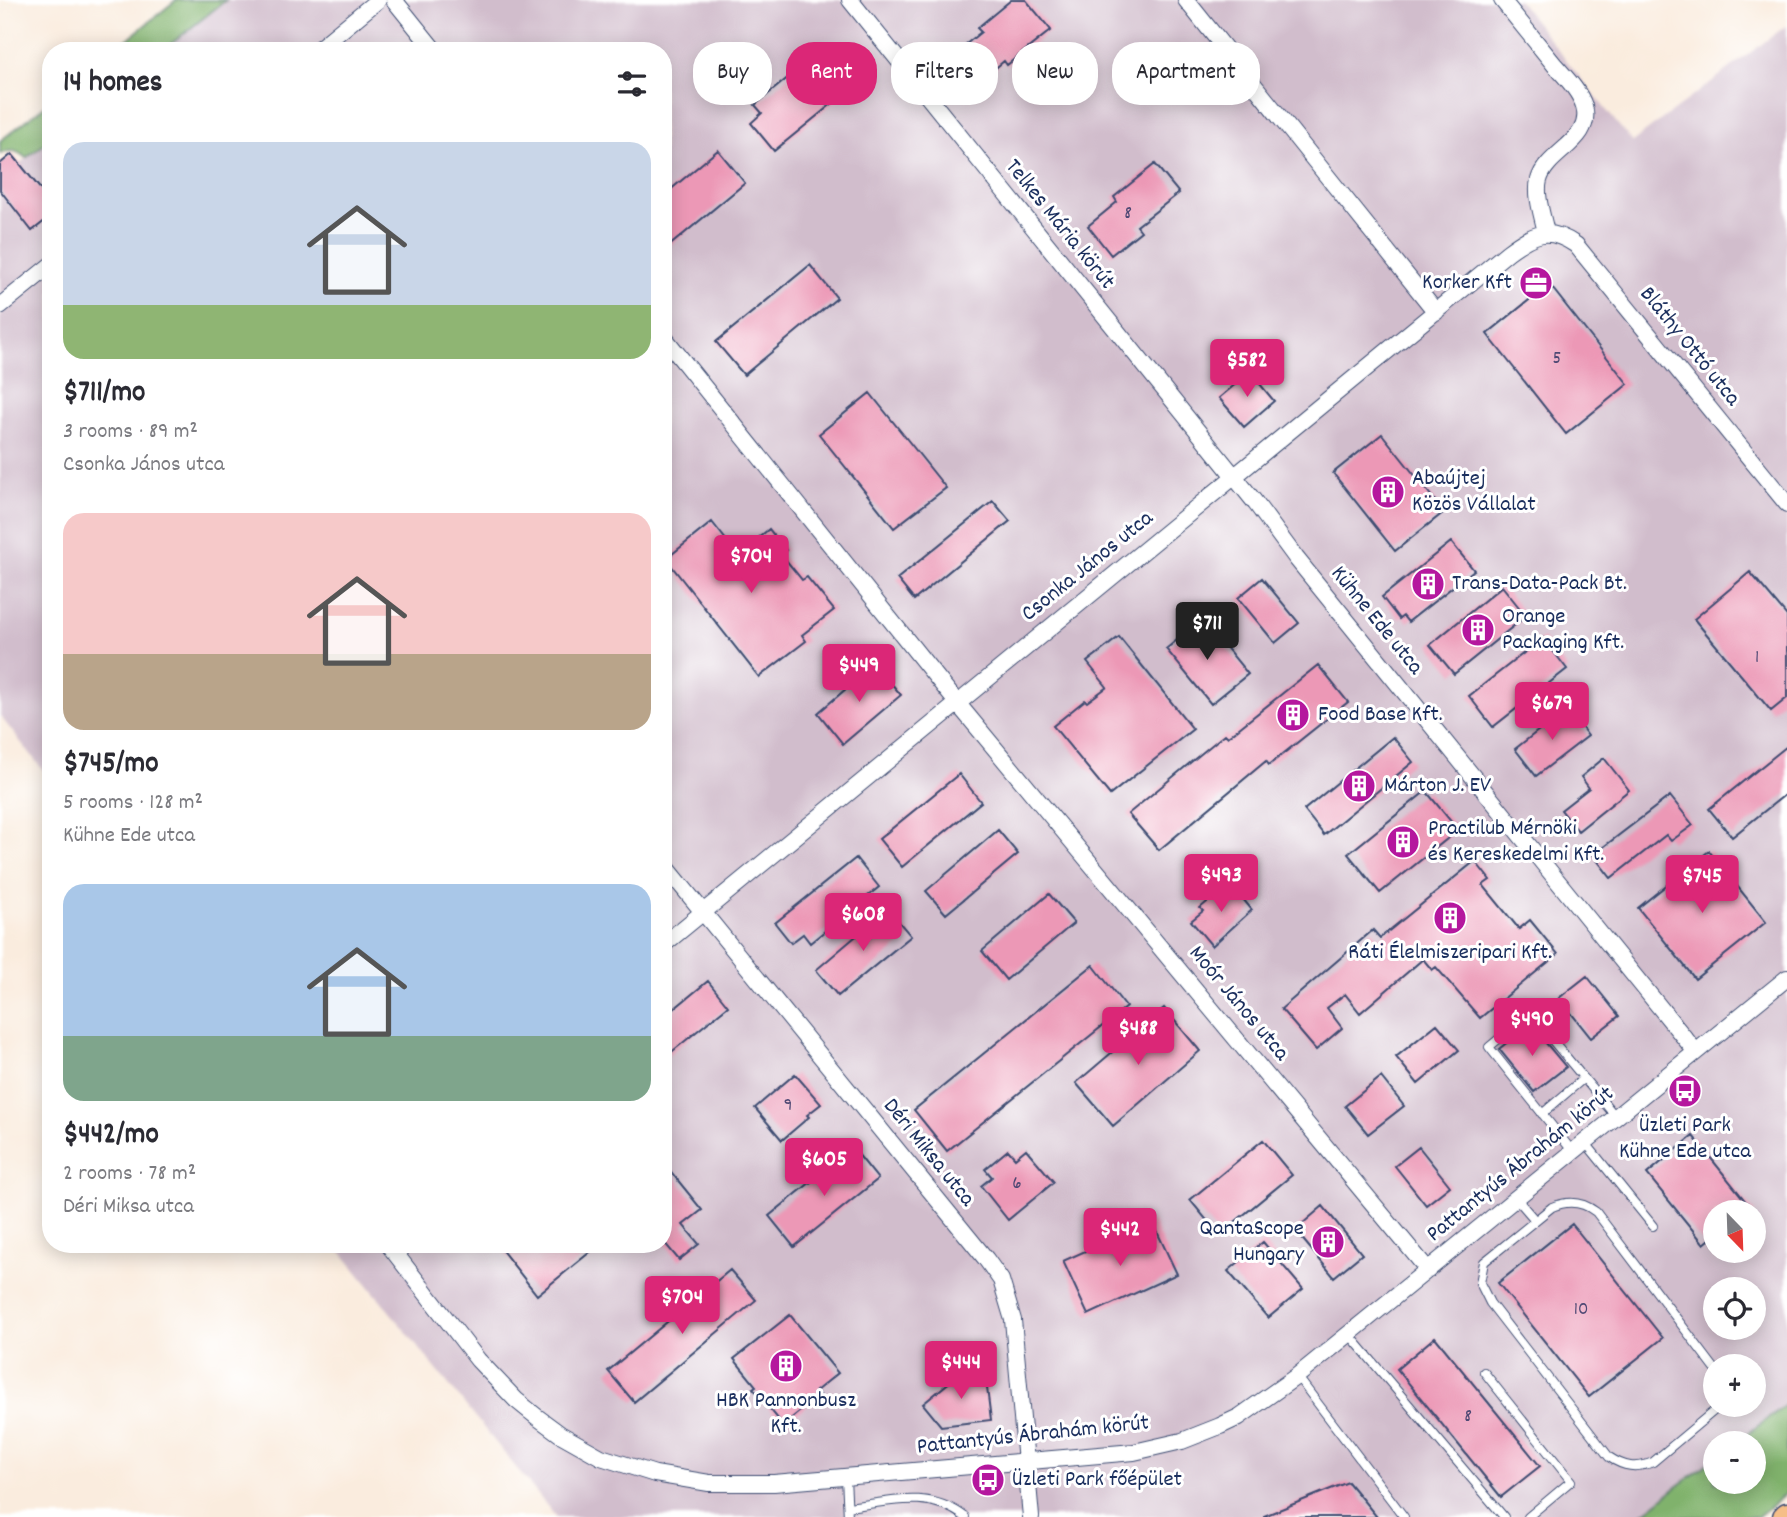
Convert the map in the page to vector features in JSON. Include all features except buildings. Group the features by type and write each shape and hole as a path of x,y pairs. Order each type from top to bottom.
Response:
{"street":[{"path":"327,42 378,0"},
{"path":"394,0 428,42"},
{"name":"Telkes Mária körút","path":"850,0 1234,477"},
{"path":"1186,0 1436,312"},
{"path":"1502,0 1576,90 1585,109 1585,124 1578,137 1549,162 1539,179 1546,233"},
{"name":"Csonka János utca","path":"672,938 1518,245 1538,234 1546,233"},
{"name":"Bláthy Ottó utca","path":"1546,233 1556,234 1576,245 1787,504"},
{"path":"0,306 42,272"},
{"path":"672,347 958,704"},
{"name":"Kühne Ede utca","path":"1234,477 1304,568 1696,1052"},
{"name":"Moór János utca","path":"958,704 1428,1270"},
{"name":"Déri Miksa utca","path":"672,874 1001,1280 1013,1320 1031,1517"},
{"name":"Pattantyús Ábrahám körút","path":"395,1253 498,1382 537,1417 580,1446 630,1467 709,1483 737,1485 1134,1452 1182,1441 1239,1417 1297,1376 1787,978"}],"lane":[{"path":"1616,1117 1530,1013 1489,1047 1542,1114 1579,1147 1653,1226"},
{"path":"1542,1114 1584,1078"},
{"path":"1517,1198 1535,1220"},
{"path":"1704,1354 1596,1212 1586,1205 1563,1203 1552,1208 1484,1262 1480,1283 1490,1303 1609,1457 1619,1464 1629,1467 1653,1462 1707,1417"},
{"path":"1349,1334 1504,1517"},
{"path":"1484,1372 1571,1482 1528,1517"},
{"path":"1297,1376 1404,1517"},
{"path":"846,1478 848,1512 917,1499 934,1500 965,1517"}],"shaded area":[{"path":"226,0 1518,0 1632,142 1787,25 1787,1404 1751,1431 1703,1431 1703,1467 1638,1517 556,1517 342,1253 672,1253 672,42 173,42"},
{"path":"42,146 42,769 0,716 0,179"}],"green space":[{"path":"176,0 226,0 173,42 124,42"},
{"path":"42,108 42,146 26,158 14,151 0,154 0,141"},
{"path":"1787,1404 1787,1493 1757,1517 1638,1517 1703,1467 1703,1494 1766,1494 1766,1431 1751,1431"}],"place":[{"name":"Korker Kft","path":"1536,283"},
{"name":"Abaújtej Közös Vállalat","path":"1388,492"},
{"name":"Trans-Data-Pack Bt.","path":"1428,584"},
{"name":"Orange Packaging Kft.","path":"1478,630"},
{"name":"Food Base Kft.","path":"1293,715"},
{"name":"Márton J. EV","path":"1359,786"},
{"name":"Practilub Mérnöki és Kereskedelmi Kft.","path":"1403,842"},
{"name":"Ráti Élelmiszeripari Kft.","path":"1450,918"},
{"name":"Üzleti Park Kühne Ede utca","path":"1685,1091"},
{"name":"QantaScope Hungary","path":"1328,1242"},
{"name":"HBK Pannonbusz Kft.","path":"786,1366"},
{"name":"Üzleti Park főépület","path":"988,1480"}]}
